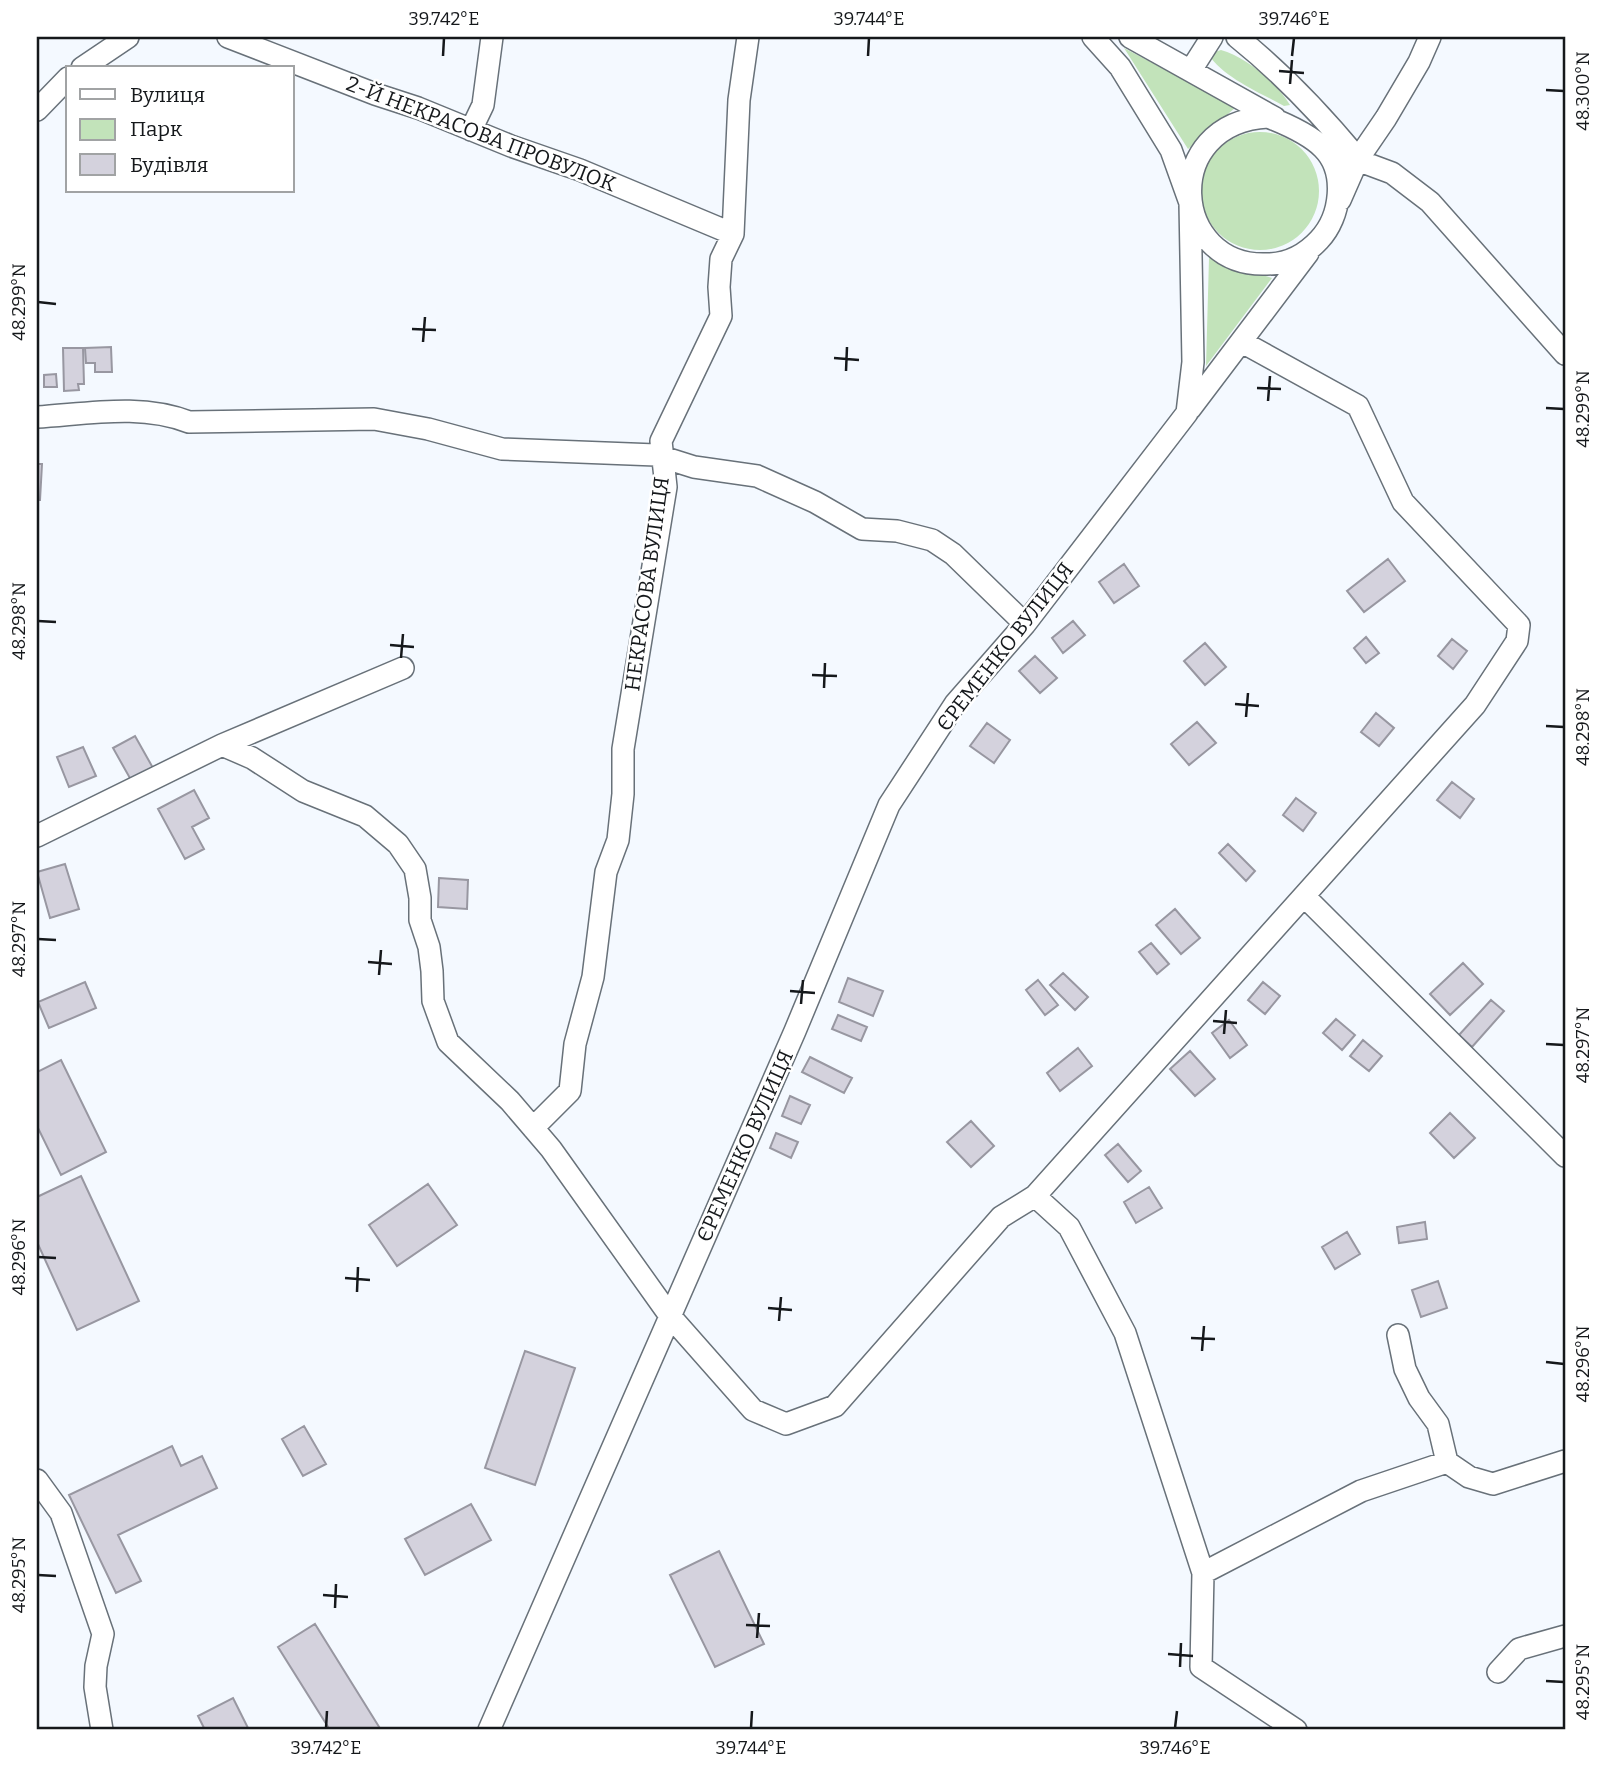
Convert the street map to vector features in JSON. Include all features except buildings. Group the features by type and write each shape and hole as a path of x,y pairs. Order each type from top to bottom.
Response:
{"street":[{"path":"85,66 128,37"},
{"name":"2-Й НЕКРАСОВА ПРОВУЛОК","path":"228,37 580,170 733,234"},
{"path":"471,130 484,105 492,37"},
{"name":"НЕКРАСОВА ВУЛИЦЯ","path":"533,1128 570,1091 575,1044 593,977 606,872 618,840 623,793 623,749 666,487 661,441 721,316 721,258 733,234 739,100 748,37"},
{"path":"1093,37 1120,68 1171,150 1201,230 1227,254 1247,263 1261,265 1302,255 1314,246 1330,225 1358,159 1386,118 1419,62 1430,37"},
{"path":"1130,37 1322,146 1392,173 1430,202 1565,354"},
{"path":"1191,70 1212,37"},
{"path":"1237,37 1270,63 1332,127 1358,159"},
{"path":"37,110 66,80"},
{"path":"1187,413 1193,362 1190,202 1196,160 1214,136 1239,121 1268,117 1291,127"},
{"path":"1322,146 1335,169 1338,198 1335,212"},
{"name":"ЄРЕМЕНКО ВУЛИЦЯ","path":"489,1730 795,1031 889,805 955,704 1025,624 1314,246"},
{"path":"222,745 252,758 303,791 365,816 398,844 415,869 420,898 420,920 429,947 433,1001 448,1042 510,1101 551,1149 670,1315 753,1410 786,1423 835,1406 1001,1217 1035,1196 1475,705 1517,641 1519,625 1403,502 1358,406 1242,342"},
{"path":"37,417 146,411 189,422 374,419 428,429 502,449 663,457 694,467 757,476 815,502 862,529 897,531 932,540 953,554 1025,624"},
{"path":"37,836 222,745 403,668"},
{"path":"1304,896 1565,1156"},
{"path":"1035,1196 1069,1227 1125,1333 1203,1573 1201,1667 1296,1730"},
{"path":"1398,1335 1405,1369 1419,1398 1438,1424 1447,1462 1469,1477 1493,1484 1565,1461"},
{"path":"1203,1573 1362,1491 1447,1462"},
{"path":"37,1480 61,1514 103,1634 96,1666 95,1687 102,1730"},
{"path":"1498,1672 1520,1649 1565,1636"}],"green space":[{"path":"1124,48 1236,107 1188,149"},
{"path":"1221,50 1240,58 1260,72 1278,88 1290,105 1284,106 1223,70 1208,54"},
{"path":"1260,132 1271,133 1293,142 1309,158 1318,180 1318,202 1309,224 1293,240 1271,249 1260,250 1249,249 1227,240 1211,224 1202,202 1201,191 1202,180 1211,158 1227,142 1249,133"},
{"path":"1209,258 1272,278 1206,366"}]}
